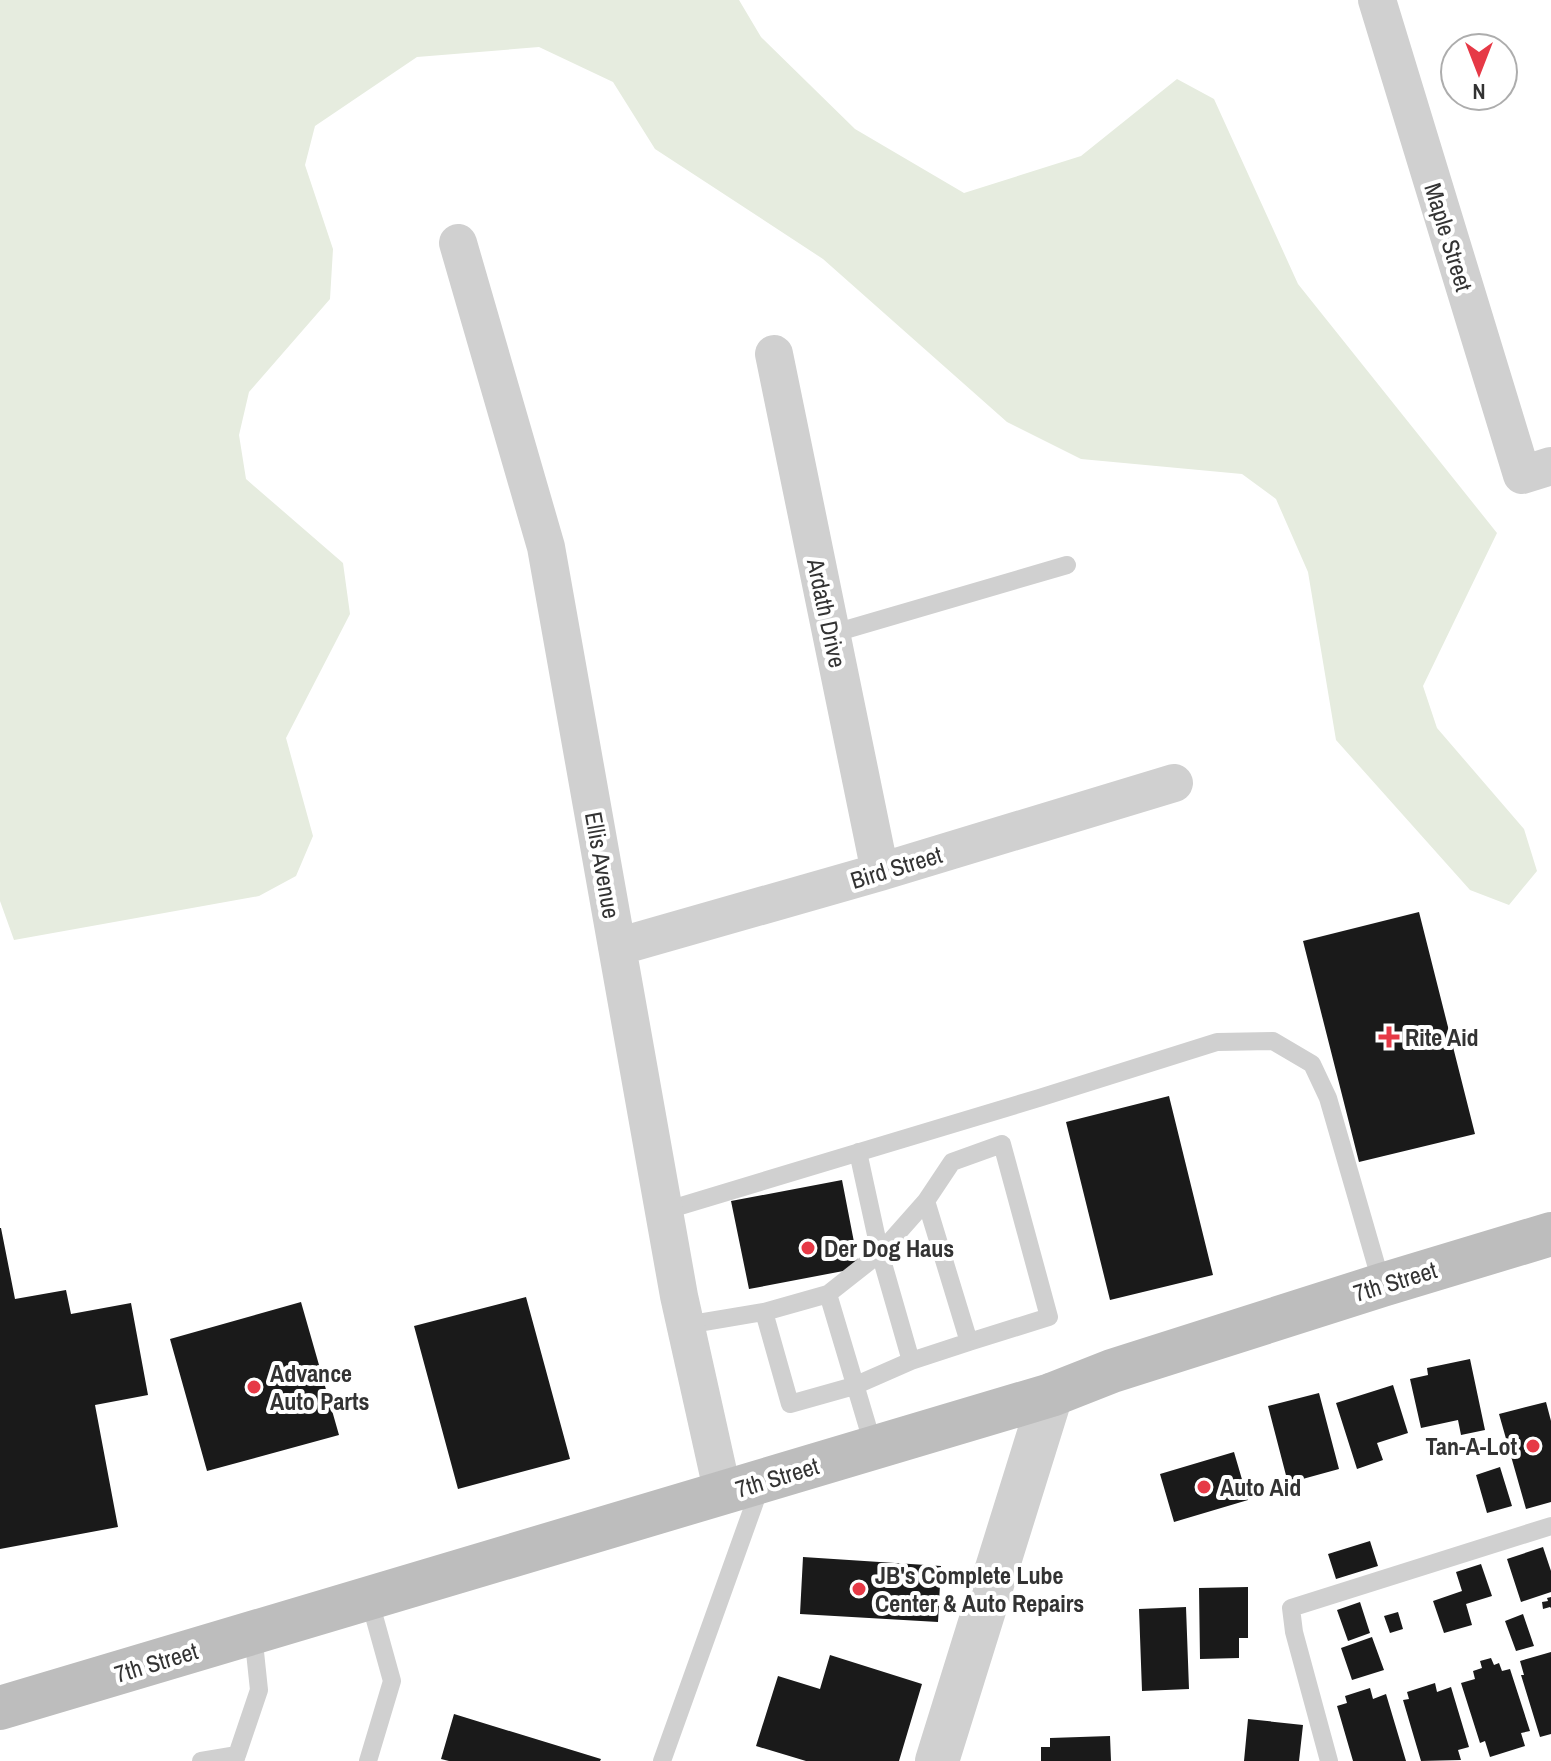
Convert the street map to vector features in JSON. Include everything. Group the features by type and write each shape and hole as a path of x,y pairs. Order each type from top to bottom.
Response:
{"main road":[{"name":"7th Street","path":"0,1708 1051,1395 1127,1366 1551,1234"}],"street":[{"name":"Maple Street","path":"1377,0 1536,470"},
{"name":"Ellis Avenue","path":"458,243 546,547 686,1325 742,1488"},
{"name":"Ardath Drive","path":"774,354 880,872"},
{"name":"Bird Street","path":"617,947 1174,783"},
{"path":"937,1761 1051,1395"}],"lane":[{"path":"831,634 1067,565"},
{"path":"664,1211 1217,1042 1273,1041 1312,1064 1328,1098 1382,1285"},
{"path":"686,1325 764,1312 828,1294 880,1253 926,1201 952,1162 1002,1144 1049,1317 911,1361 854,1386 790,1404 764,1312"},
{"path":"858,1152 880,1253 911,1361"},
{"path":"926,1201 969,1342"},
{"path":"828,1294 874,1448"},
{"path":"662,1761 742,1488"},
{"path":"1329,1761 1294,1632 1291,1608 1551,1526"},
{"path":"368,1761 392,1681 369,1598"},
{"path":"201,1761 236,1758 259,1690 253,1633"}],"shaded area":[{"path":"0,0 739,0 761,37 855,129 964,193 1081,156 1177,79 1214,99 1298,284 1497,533 1423,686 1437,728 1524,829 1537,871 1509,905 1470,890 1336,740 1308,572 1276,499 1242,474 1081,459 1007,422 823,259 655,149 613,82 539,47 417,57 315,126 305,165 333,249 330,299 249,392 239,435 246,479 343,563 350,614 286,738 313,836 296,876 259,896 14,940 0,901"}],"building":[{"name":"Rite Aid","path":"1419,912 1475,1134 1359,1162 1303,941"},
{"path":"1169,1096 1213,1275 1110,1300 1066,1122"},
{"path":"842,1180 859,1268 749,1289 731,1201"},
{"path":"0,1228 15,1299 66,1290 71,1314 131,1303 148,1395 95,1405 118,1527 0,1549"},
{"path":"526,1297 570,1459 458,1489 414,1326"},
{"name":"Advance Auto Parts","path":"301,1302 339,1435 207,1471 170,1339"},
{"path":"1470,1359 1485,1430 1461,1435 1458,1420 1421,1428 1410,1379 1428,1375 1427,1368"},
{"path":"1393,1385 1408,1433 1377,1443 1383,1460 1357,1469 1336,1403"},
{"path":"1319,1393 1339,1469 1288,1483 1268,1406"},
{"path":"1546,1402 1551,1421 1551,1502 1526,1509 1499,1414"},
{"name":"Auto Aid","path":"1234,1452 1248,1500 1174,1522 1160,1474"},
{"path":"1500,1467 1512,1506 1487,1513 1476,1475"},
{"path":"1370,1541 1378,1566 1336,1579 1328,1554"},
{"path":"1543,1547 1551,1571 1551,1592 1521,1602 1507,1559"},
{"path":"803,1557 941,1566 938,1622 800,1614"},
{"path":"1481,1564 1492,1596 1466,1604 1472,1625 1444,1633 1433,1601 1462,1591 1456,1572"},
{"path":"1248,1587 1248,1638 1239,1638 1239,1658 1200,1659 1199,1588"},
{"path":"1551,1597 1551,1608 1543,1609 1542,1602"},
{"path":"1360,1602 1370,1633 1348,1641 1337,1610"},
{"path":"1186,1607 1189,1689 1142,1691 1139,1609"},
{"path":"1398,1612 1403,1629 1390,1633 1384,1616"},
{"path":"1523,1614 1534,1646 1516,1651 1505,1621"},
{"path":"1372,1637 1384,1670 1352,1680 1341,1648"},
{"path":"1551,1652 1551,1734 1540,1737 1521,1675 1524,1675 1520,1661"},
{"path":"830,1655 922,1684 899,1761 806,1761 756,1746 778,1676 820,1689"},
{"path":"1491,1658 1494,1665 1499,1663 1502,1671 1510,1669 1530,1731 1521,1733 1525,1746 1490,1757 1485,1741 1480,1743 1461,1683 1475,1679 1473,1671 1482,1668 1480,1661"},
{"path":"1435,1683 1437,1692 1451,1687 1469,1747 1458,1750 1461,1760 1421,1761 1403,1700 1409,1699 1407,1692"},
{"path":"1370,1688 1373,1699 1386,1694 1406,1761 1353,1761 1337,1706 1347,1703 1345,1696"},
{"path":"454,1714 601,1759 441,1759"},
{"path":"1248,1719 1303,1725 1299,1761 1244,1761"},
{"path":"1110,1736 1111,1761 1041,1761 1041,1747 1050,1747 1050,1738"}],"place":[{"name":"Rite Aid","path":"1389,1037"},
{"name":"Der Dog Haus","path":"808,1248"},
{"name":"Advance Auto Parts","path":"254,1387"},
{"name":"Tan-A-Lot","path":"1533,1446"},
{"name":"Auto Aid","path":"1204,1487"},
{"name":"JB's Complete Lube Center & Auto Repairs","path":"859,1589"}]}
